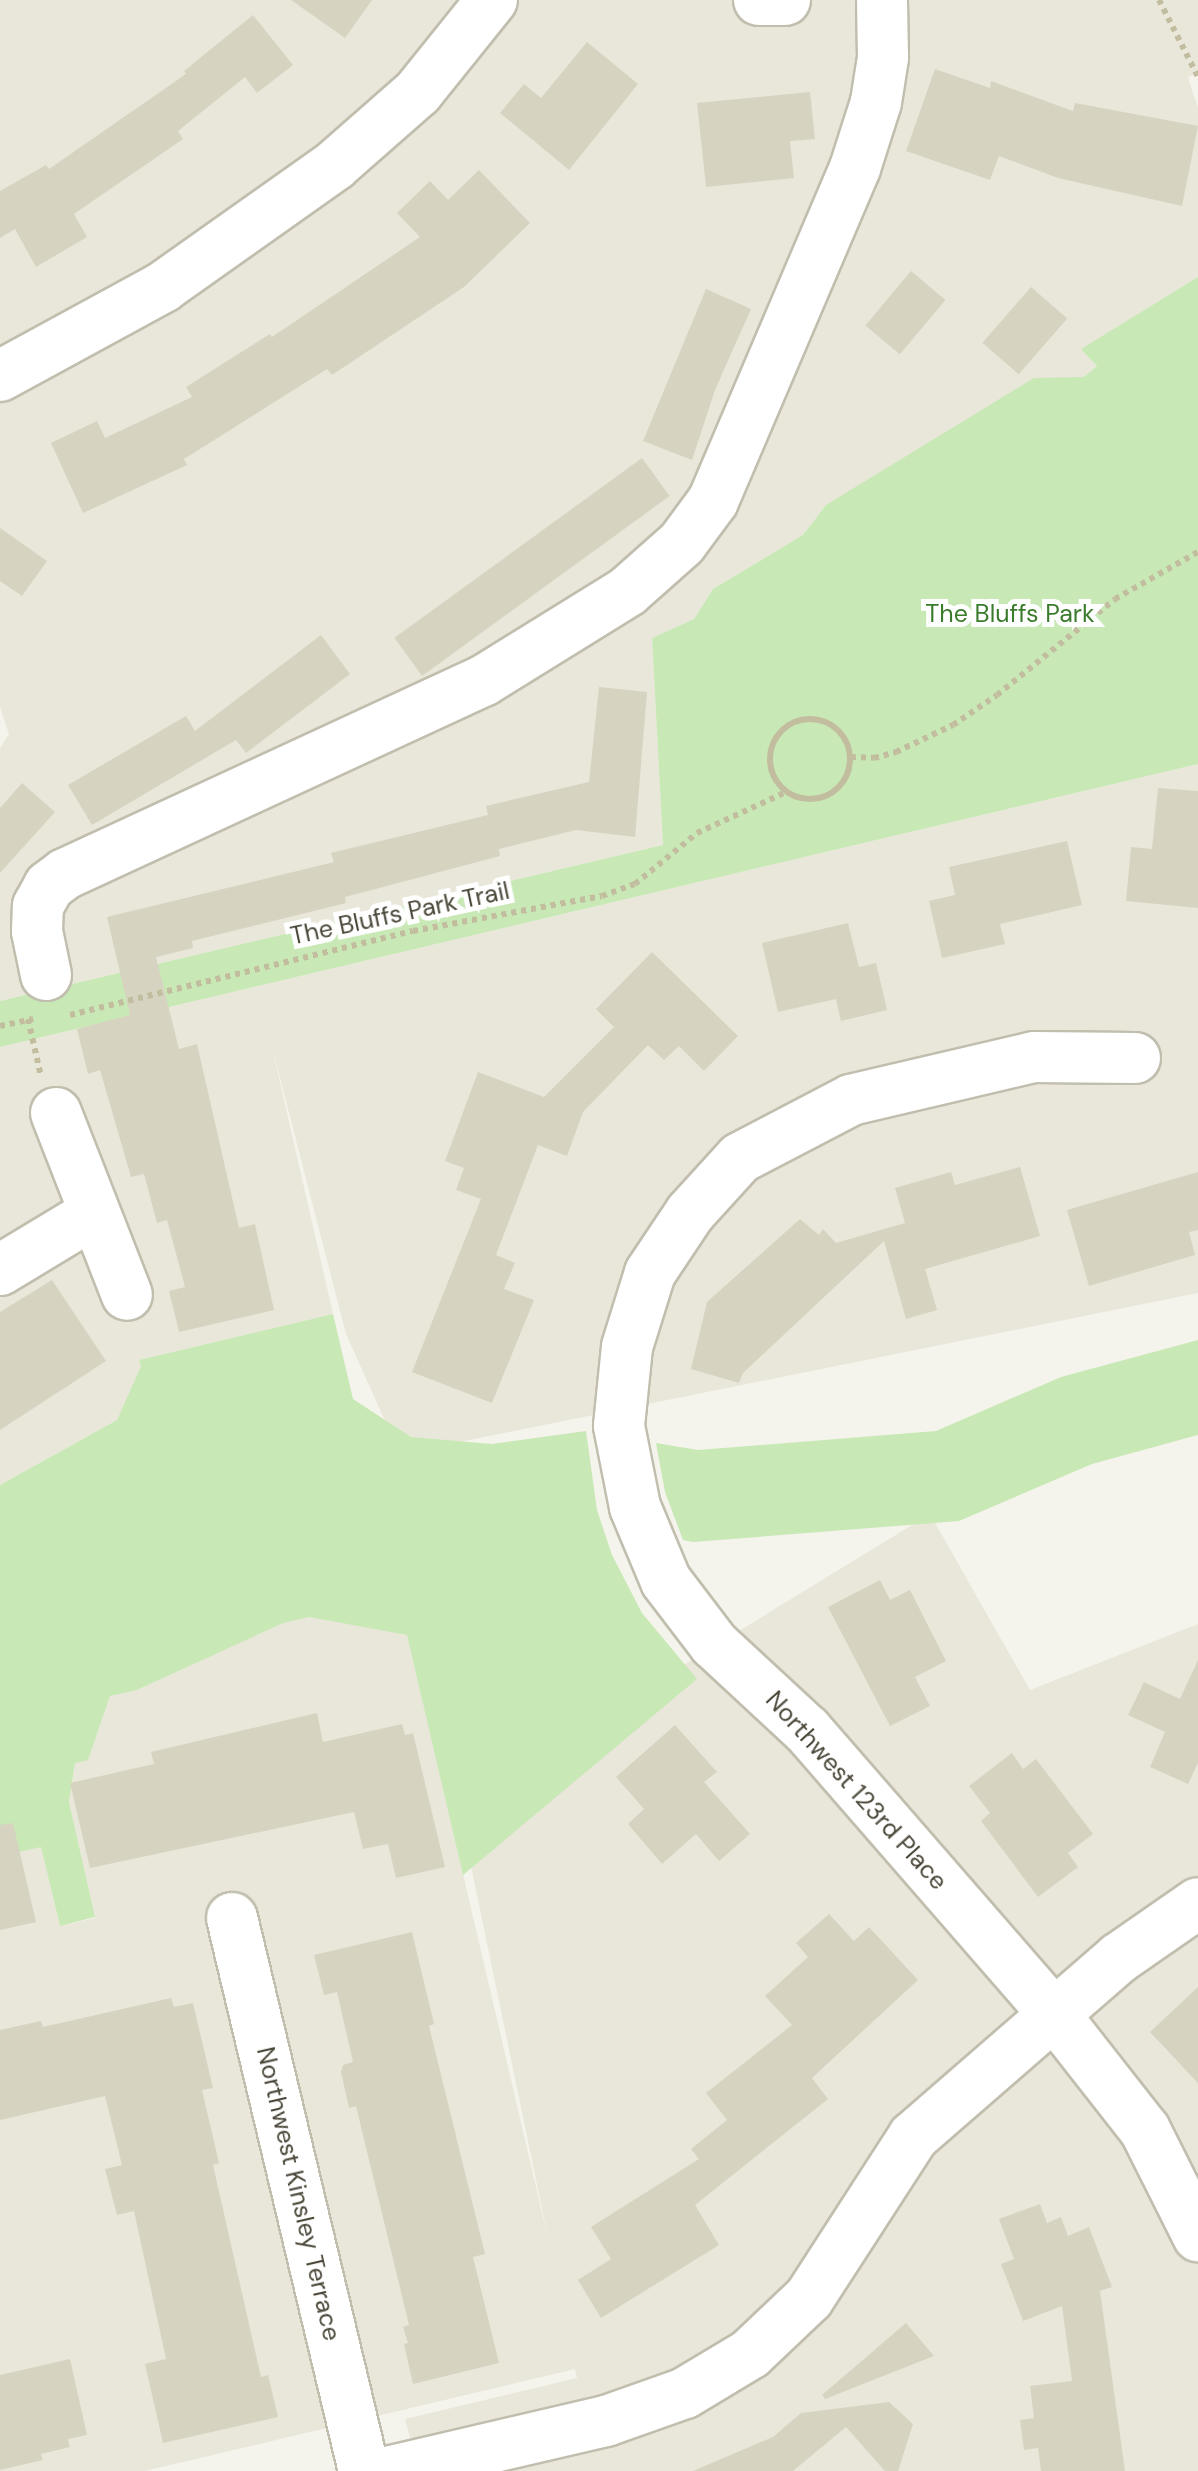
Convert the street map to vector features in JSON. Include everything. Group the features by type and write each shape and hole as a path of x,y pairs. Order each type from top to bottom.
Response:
{"street":[{"path":"0,376 164,286 336,165 418,92 492,0"},
{"path":"759,0 785,0"},
{"path":"43,1007 38,906 48,886 65,874 483,681 628,591 682,543 713,501 855,168 876,102 883,58 882,0"},
{"name":"Northwest 123rd Place","path":"1135,1058 1034,1057 850,1100 740,1158 690,1213 650,1273 627,1347 619,1426 635,1508 666,1581 714,1644 807,1730 1054,2014 1146,2130 1198,2236"},
{"path":"56,1113 127,1294"},
{"path":"0,1270 93,1214"},
{"path":"391,2471 606,2421 684,2393 750,2354 809,2298 913,2138 1119,1958 1198,1902"},
{"name":"Northwest Kinsley Terrace","path":"232,1918 364,2471"}],"path":[{"path":"1159,0 1198,77"},
{"path":"786,792 777,782 770,759 777,735 786,726 822,720 842,734 851,756 874,758 896,752 954,725 997,695 1115,598 1198,552"},
{"name":"The Bluffs Park Trail","path":"0,1026 43,1007 413,930 602,896 636,884 697,833 786,792 810,800 835,791 849,770 851,756"},
{"path":"43,1007 42,1079 56,1113"}],"shaded area":[{"path":"0,0 1198,0 1198,73 1188,77 1198,108 1198,277 1082,349 1097,366 1084,377 1052,381 826,505 803,535 713,589 694,619 652,638 663,845 0,1001 0,748 9,734 0,707"},
{"path":"1198,764 1198,1293 400,1454 346,1334 272,1047 333,1314 139,1360 141,1366 117,1420 0,1485 0,1047"},
{"path":"930,1514 1030,1690 1198,1624 1198,2471 419,2471 405,2419 577,2378 575,2369 145,2471 0,2471 0,1856 41,1846 60,1926 95,1918 69,1802 75,1762 88,1759 110,1696 137,1690 282,1623 309,1617 407,1634 548,2238 458,1803"}],"green space":[{"name":"The Bluffs Park","path":"1198,277 1198,764 0,1047 0,1001 663,845 652,638 694,619 713,589 803,535 826,505 1034,378 1084,377 1097,366 1081,349"},
{"path":"333,1314 353,1399 411,1437 492,1444 586,1431 597,1510 612,1555 642,1613 697,1679 463,1875 407,1635 309,1617 283,1623 137,1690 110,1696 88,1760 75,1763 69,1802 95,1917 60,1926 41,1847 0,1856 0,1485 117,1420 141,1366 139,1360"},
{"path":"1198,1340 1198,1435 1092,1464 959,1521 693,1542 683,1540 665,1492 656,1443 698,1450 936,1431 1061,1377"}],"building":[{"path":"291,0 372,0 345,38"},
{"path":"253,15 293,65 257,93 245,77 178,131 183,139 74,214 87,237 36,267 15,229 0,238 0,191 46,165 49,169 186,74 184,71"},
{"path":"587,42 638,84 569,170 500,113 524,84 541,98"},
{"path":"935,69 990,88 991,81 1073,111 1075,103 1198,126 1182,206 1058,178 999,156 990,180 906,151"},
{"path":"810,92 815,139 790,141 794,178 706,187 697,103"},
{"path":"479,170 530,223 464,287 332,375 327,369 184,459 187,465 83,513 51,443 97,421 105,438 192,397 186,387 270,334 272,337 420,237 397,213 430,181 448,200"},
{"path":"911,271 945,300 900,354 865,325"},
{"path":"1031,287 1067,318 1019,374 982,343"},
{"path":"706,289 751,309 715,390 692,460 643,441"},
{"path":"642,458 670,496 422,676 394,638"},
{"path":"0,528 47,561 22,596 0,581"},
{"path":"321,635 350,674 246,753 236,740 92,825 68,785 186,716 195,731"},
{"path":"599,687 647,692 635,837 576,830 499,849 500,856 345,897 346,903 192,941 193,948 156,957 179,1049 197,1044 239,1228 255,1224 274,1310 179,1332 169,1291 185,1287 167,1220 157,1223 144,1174 131,1177 100,1070 88,1074 77,1029 130,1015 107,917 334,862 331,853 488,815 486,806 589,782"},
{"path":"22,783 55,812 0,873 0,808"},
{"path":"1158,788 1198,791 1198,908 1126,901 1131,847 1152,849"},
{"path":"1067,841 1082,905 1000,924 1005,944 942,958 929,901 955,895 949,867"},
{"path":"848,923 859,967 876,963 887,1010 841,1021 836,999 778,1012 762,943"},
{"path":"652,952 738,1036 704,1071 679,1046 664,1060 648,1045 583,1112 567,1156 538,1145 496,1255 515,1263 504,1289 534,1300 492,1403 412,1372 481,1199 456,1190 464,1168 445,1161 478,1072 544,1097 614,1027 596,1009"},
{"path":"1020,1167 1040,1236 925,1269 937,1310 906,1319 884,1241 743,1373 739,1383 691,1369 707,1302 800,1219 819,1235 823,1229 836,1243 905,1223 895,1188 951,1172 955,1185"},
{"path":"1198,1172 1198,1230 1189,1232 1195,1255 1089,1286 1067,1210"},
{"path":"52,1280 106,1361 0,1430 0,1312"},
{"path":"880,1580 890,1600 910,1590 946,1661 915,1677 930,1706 890,1726 828,1607"},
{"path":"1198,1660 1198,1763 1188,1784 1150,1767 1165,1732 1128,1715 1144,1682 1180,1699"},
{"path":"317,1713 323,1742 402,1724 405,1735 413,1733 445,1867 396,1878 388,1844 363,1849 354,1812 90,1868 70,1783 154,1764 151,1752"},
{"path":"675,1725 717,1772 704,1782 750,1834 719,1861 696,1834 662,1864 628,1824 644,1809 616,1777"},
{"path":"1012,1753 1023,1769 1036,1759 1093,1834 1068,1853 1078,1867 1038,1897 981,1821 990,1813 969,1786"},
{"path":"13,1823 36,1922 0,1930 0,1825"},
{"path":"829,1914 854,1941 869,1927 918,1980 812,2078 828,2099 695,2205 719,2245 601,2318 578,2280 611,2259 591,2227 699,2159 691,2149 727,2120 706,2093 792,2025 765,1996 808,1957 796,1943"},
{"path":"412,1932 434,2024 429,2026 485,2254 473,2257 499,2363 413,2384 404,2344 408,2343 403,2327 409,2325 356,2106 349,2108 341,2072 343,2065 353,2062 337,1992 324,1995 314,1955"},
{"path":"1198,1987 1198,2083 1150,2032"},
{"path":"171,1998 174,2007 193,2003 213,2088 202,2090 219,2163 213,2165 261,2377 268,2375 278,2417 163,2443 145,2364 166,2359 134,2211 117,2215 105,2169 122,2165 105,2096 0,2120 0,2030 41,2021 43,2027"},
{"path":"1040,2204 1047,2223 1061,2217 1068,2236 1089,2227 1112,2287 1100,2291 1125,2471 1041,2471 1038,2448 1024,2450 1020,2420 1034,2418 1030,2386 1072,2381 1062,2306 1023,2321 1001,2264 1014,2259 999,2219"},
{"path":"906,2323 934,2356 825,2399 822,2395"},
{"path":"70,2359 87,2435 68,2439 70,2447 41,2454 43,2460 0,2470 0,2375"},
{"path":"889,2402 913,2424 898,2471 885,2471 846,2427 793,2471 693,2471 773,2437 801,2413"}]}
